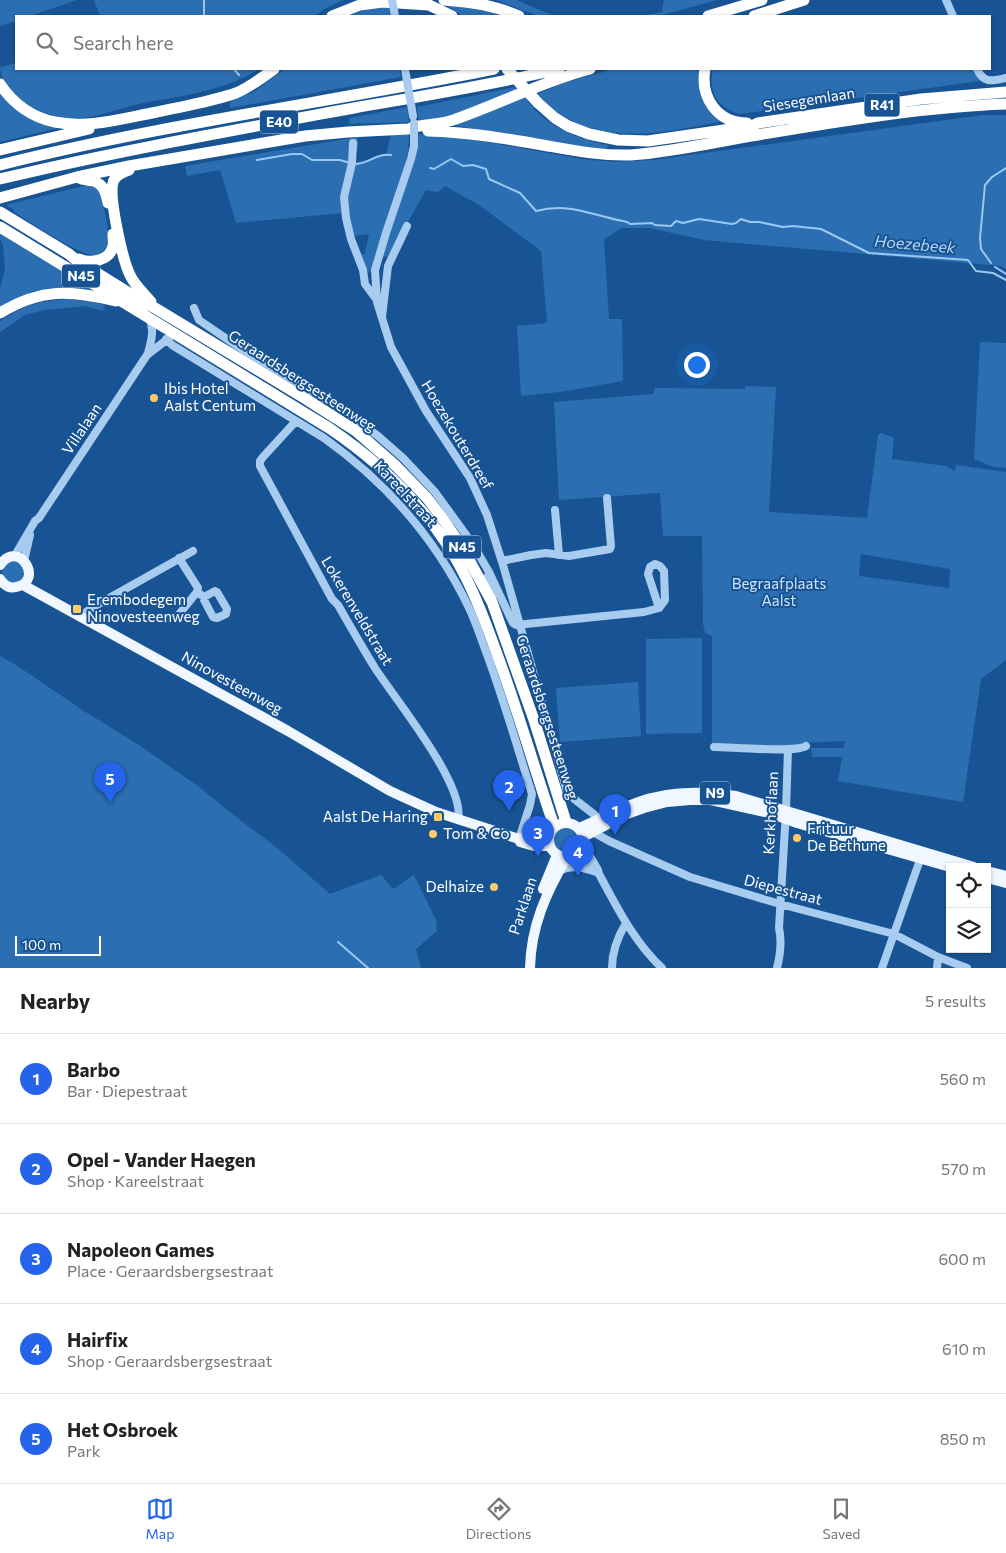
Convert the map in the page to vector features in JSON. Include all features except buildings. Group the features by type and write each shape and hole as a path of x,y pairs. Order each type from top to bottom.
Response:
{"highway":[{"path":"444,0 485,4 517,15"},
{"path":"711,15 762,0"},
{"path":"335,15 360,5 401,1 429,5 450,15"},
{"path":"757,15 800,1"},
{"path":"779,15 800,1"},
{"path":"0,84 17,104 31,113 47,120 82,125 212,101 257,82 273,70"},
{"name":"E40","path":"0,165 59,150 172,127 488,70"},
{"name":"Siesegemlaan","path":"508,70 538,103 555,118 578,130 602,137 648,141 920,99 1006,92"},
{"name":"E40","path":"0,179 172,141 478,86 554,70"},
{"path":"0,198 77,177 305,136 417,125 436,125 455,120 537,87 587,70"},
{"path":"705,70 703,81 706,96 716,111 738,123 758,123"},
{"name":"Siesegemlaan","path":"412,126 416,131 455,132 579,152 630,155 926,110 1006,104"},
{"path":"0,150 102,126 106,122"},
{"path":"136,166 121,173 113,181 112,199 120,245 129,274 152,312"},
{"path":"69,254 86,261 99,260 108,256 113,245 105,190 96,182 77,177"},
{"name":"Geraardsbergsesteenweg","path":"0,212 145,303 170,336 322,423 349,441 398,484 418,506 453,554 480,607 522,724 552,831"},
{"name":"Geraardsbergsesteenweg","path":"0,227 129,305 152,312 337,418 371,444 412,481 443,519 462,547 492,602 534,720 566,822"},
{"path":"0,313 30,299 60,292 90,295 129,305"}],"main road":[{"path":"0,565 5,560 14,557 20,558 29,568 26,581"},
{"name":"Ninovesteenweg","path":"0,580 4,585 14,588 26,581 53,602 288,731 390,791 425,808 519,839 520,842 549,846"},
{"name":"N9","path":"582,836 600,819 638,802 671,794 716,793 736,796 786,814 922,855 957,863"},
{"name":"N9","path":"582,836 627,814 644,808 678,801 702,800 722,802 786,814"},
{"path":"519,839 522,837 534,838 552,831 566,822 575,824 582,836 580,849 566,856 549,846 552,831"},
{"name":"N9","path":"922,855 946,865"},
{"name":"Parklaan","path":"530,968 531,946 536,922 566,856"},
{"name":"Parklaan","path":"525,968 526,948 534,909 566,856"},
{"path":"991,872 1006,876"},
{"path":"991,879 1006,884"}],"street":[{"path":"946,0 953,15"},
{"path":"395,15 401,1"},
{"name":"Hoezekouterdreef","path":"405,70 414,146 375,270 376,299 391,347 426,411 462,464 478,492 487,515 502,563 516,624 566,788 574,798 600,819"},
{"path":"978,70 984,79 1006,78"},
{"name":"Hoezekouterdreef","path":"353,143 352,163 344,197 346,218 351,239 363,270 365,284 376,299"},
{"name":"Hoezekouterdreef","path":"382,321 388,266 407,226"},
{"name":"Hoezekouterdreef","path":"194,308 199,320 244,350 342,409 403,458 452,513 481,557 516,624"},
{"name":"Villalaan","path":"14,557 35,521 39,518 147,355 152,341 152,312"},
{"name":"Villalaan","path":"147,355 170,336"},
{"name":"Kareelstraat","path":"170,336 172,345 324,438 346,454 380,483 406,511 442,558 471,612 491,664 532,794 519,839"},
{"name":"Lokerenveldstraat","path":"296,421 263,457 260,461 260,466 332,599 338,605 374,667 439,761 459,808 458,820"},
{"path":"492,602 493,594 487,578 489,572 502,563 546,553 569,556 608,551 611,548 607,498"},
{"path":"555,510 559,555"},
{"name":"Villalaan","path":"24,561 28,535"},
{"path":"82,617 86,612 193,550"},
{"path":"179,558 198,585 200,594 180,613"},
{"path":"516,624 638,612 659,608 665,600 664,571 656,564 650,567 648,574 659,608"},
{"path":"714,746 802,749 806,746"},
{"name":"Kerkhoflaan","path":"777,968 781,934 779,928 788,749"},
{"name":"Diepestraat","path":"593,832 690,877 780,904 894,934 938,957 967,968"},
{"path":"582,836 598,873"},
{"path":"882,968 922,855"},
{"path":"566,856 588,862 598,873 642,948 662,968"},
{"path":"558,873 567,867 572,867 598,873"},
{"path":"612,968 612,956 618,936 626,923"},
{"path":"937,968 938,957"}],"green space":[{"path":"0,0 77,0 33,15 15,15 15,21 0,26"},
{"path":"94,0 343,0 316,15 100,15"},
{"path":"496,0 516,0 552,15 535,15"},
{"path":"664,0 717,0 662,15 646,15 662,12"},
{"path":"440,3 451,3 507,15 461,15"},
{"path":"376,7 389,7 390,15 348,15"},
{"path":"15,63 15,70 257,70 214,89 134,105 97,115 74,118 51,115 26,104 8,87 2,77 0,65 1,67"},
{"path":"283,70 399,70 401,77 230,108 230,102 257,90"},
{"path":"610,70 700,70 723,121 649,133 601,131 578,124 556,112 537,94 567,82"},
{"path":"713,70 974,70 980,81 740,114 725,107 716,98 713,92"},
{"path":"516,87 519,91 453,116 419,122 417,107"},
{"path":"0,93 62,127 0,142"},
{"path":"525,97 532,107 551,123 573,135 608,145 607,149 594,149 452,125"},
{"path":"407,107 409,122 350,124 349,118"},
{"path":"983,115 1006,115 1006,269 1001,266 704,240 650,228 622,228 604,239 609,319 622,319 623,381 560,392 521,396 517,326 547,323 541,251 479,205 445,186 438,192 426,190 388,257 382,256 415,158 419,134 476,140 581,159 615,162 653,160"},
{"path":"391,134 409,134 408,153 372,272 365,271 359,254 365,254 369,234 352,236 346,207 348,186 354,163 386,155"},
{"path":"358,137 358,150 351,154 343,213 236,223 220,170 187,176 185,166"},
{"path":"88,185 97,188 101,194 109,240 102,252 95,255 85,253 65,243 14,212 14,210 6,205"},
{"path":"0,233 96,290 62,288 34,291 0,308 0,289 5,268"},
{"path":"68,299 91,301 105,305 103,311 86,306 44,310 25,315 0,332 0,321 17,311 40,303"},
{"path":"980,342 1006,343 1006,468 993,467 974,459"},
{"name":"Begraafplaats Aalst","path":"745,386 776,387 769,512 867,518 878,435 881,433 894,438 892,459 946,466 955,471 956,465 1006,472 1006,660 981,679 963,802 838,781 842,757 812,757 811,748 844,748 845,741 802,743 801,747 712,744 712,636 705,633 703,623 702,536 663,536 660,493 559,500 554,402 654,394 654,388 745,389","holes":["861,554 950,569 949,588 859,576"]},
{"path":"14,560 24,565 24,580 10,584 2,576 2,570 6,564"},
{"path":"702,638 702,733 646,734 646,639"},
{"path":"0,656 142,747 199,787 276,847 330,894 381,875 393,889 414,875 436,920 437,931 416,949 421,968 0,968"},
{"path":"638,682 641,736 560,742 556,688"},
{"path":"566,827 575,831 579,840 575,849 566,853 557,849 553,840 557,831"}],"waterway":[{"name":"Hoezebeek","path":"204,0 204,15"},
{"name":"Hoezebeek","path":"235,70 239,75"},
{"name":"Hoezebeek","path":"257,160 302,154 312,160 340,160 350,163"},
{"name":"Hoezebeek","path":"355,164 391,155"},
{"name":"Hoezebeek","path":"430,168 434,169 451,159 463,166 473,165 486,169 489,179 520,193 536,211 560,208 571,209 630,224 652,223 655,225 671,226 676,221 683,223 699,219 732,224 741,219 783,227 793,226 821,229 869,253 968,260 976,271 993,273 1006,280"},
{"path":"991,263 981,249 980,238 985,185 992,177 1006,168"},
{"path":"995,267 1006,274"},
{"path":"338,942 368,968"}],"place":[{"name":"Ibis Hotel Aalst Centum","path":"154,398"},
{"name":"Erembodegem Ninovesteenweg","path":"77,609"},
{"name":"Het Osbroek","path":"110,803"},
{"name":"Opel - Vander Haegen","path":"509,811"},
{"name":"Aalst De Haring","path":"438,817"},
{"name":"Tom & Co","path":"433,834"},
{"name":"Barbo","path":"615,835"},
{"name":"Frituur De Bethune","path":"797,838"},
{"name":"Napoleon Games","path":"538,857"},
{"name":"Hairfix","path":"578,876"},
{"name":"Delhaize","path":"494,887"}]}
